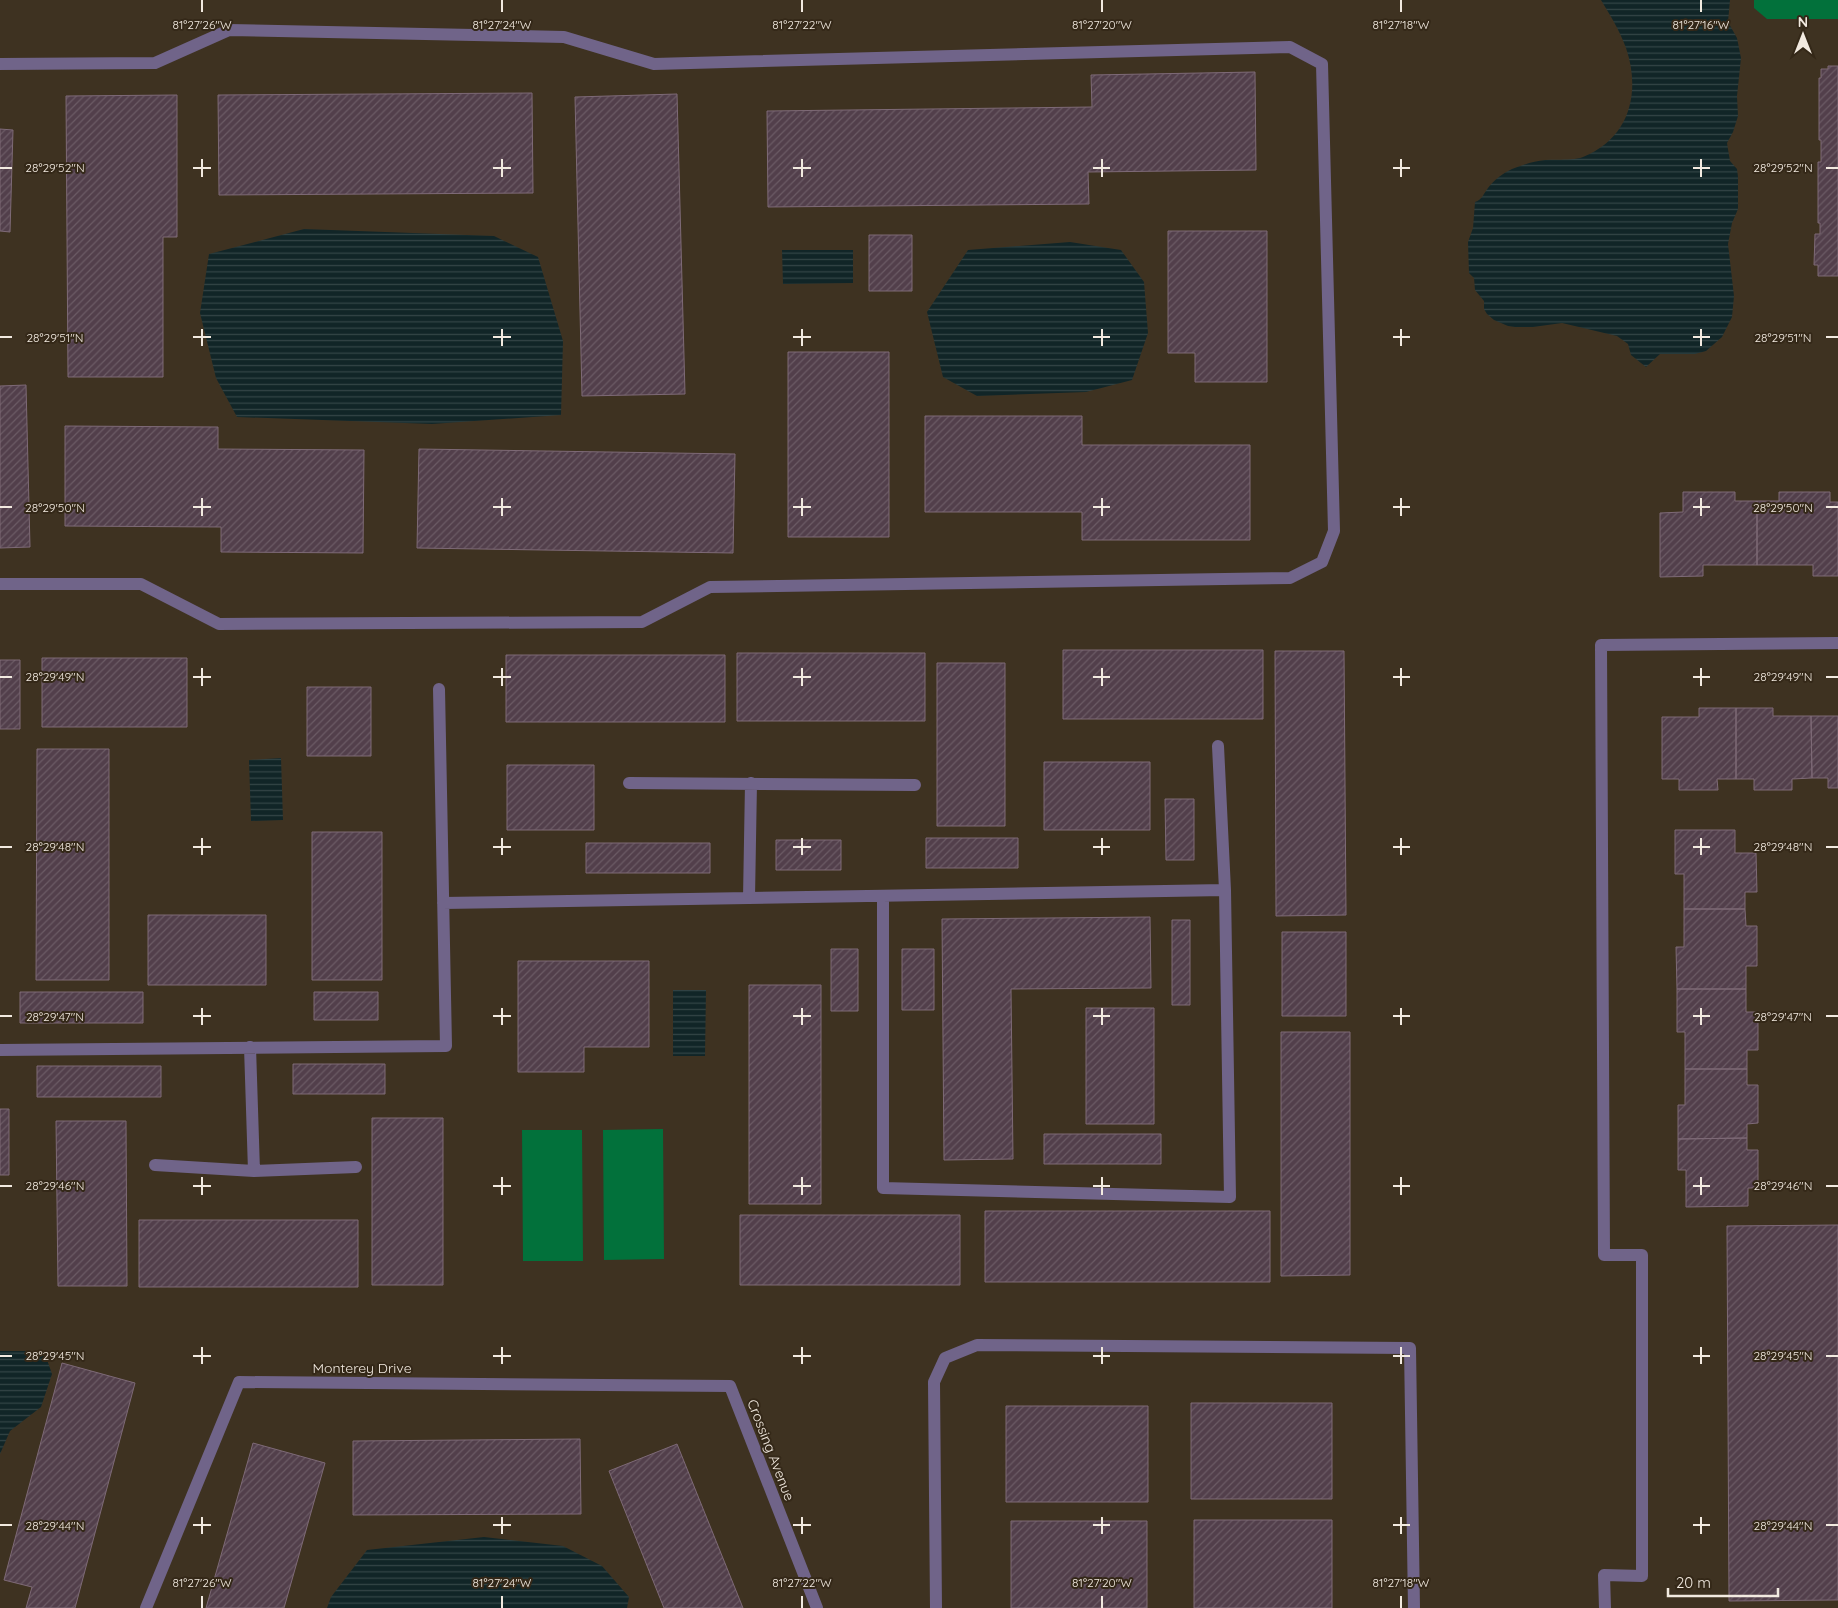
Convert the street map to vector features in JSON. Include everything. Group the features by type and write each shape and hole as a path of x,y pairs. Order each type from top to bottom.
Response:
{"lane":[{"path":"0,64 155,63 229,30 564,37 654,64 1290,47 1322,64 1334,531 1322,562 1290,578 710,587 642,622 219,624 141,584 0,584"},
{"path":"1605,1608 1604,1575 1642,1576 1642,1255 1604,1255 1601,645 1838,644"},
{"path":"0,1050 446,1046 439,689"},
{"path":"883,896 883,1188 1230,1197 1225,890 1218,746"},
{"path":"629,784 915,785"},
{"path":"749,898 750,784"},
{"path":"443,903 1225,890"},
{"path":"250,1047 254,1171"},
{"path":"155,1165 254,1171 356,1167"},
{"path":"936,1608 934,1382 945,1358 977,1345 1410,1348 1414,1608"},
{"name":"Monterey Drive","path":"146,1608 239,1382 730,1386"},
{"name":"Crossing Avenue","path":"730,1386 817,1608"}],"green space":[{"path":"1754,0 1838,0 1838,19 1767,19 1754,8"},
{"path":"663,1129 664,1259 604,1260 603,1130"},
{"path":"522,1130 582,1130 583,1261 523,1261"}],"water":[{"path":"1601,0 1730,0 1728,22 1737,38 1741,58 1737,96 1738,116 1727,143 1730,161 1737,169 1738,177 1738,209 1732,223 1728,244 1734,296 1732,317 1722,337 1706,351 1695,354 1660,354 1646,367 1631,355 1628,344 1617,336 1562,323 1533,327 1515,327 1494,320 1484,309 1484,301 1475,290 1474,278 1469,273 1468,242 1473,228 1475,202 1481,198 1493,182 1509,171 1528,163 1579,158 1599,149 1612,138 1628,112 1632,81 1626,48 1615,23"},
{"path":"304,229 494,236 538,257 563,341 561,415 432,424 237,417 216,378 200,313 209,254"},
{"path":"1070,242 1121,250 1144,282 1148,333 1132,380 1086,392 977,396 943,377 927,312 968,250"},
{"path":"782,250 853,250 853,283 783,284"},
{"path":"281,758 283,820 251,821 249,760"},
{"path":"673,990 706,990 705,1056 673,1056"},
{"path":"0,1351 44,1351 52,1374 41,1407 10,1431 0,1454"},
{"path":"484,1537 563,1546 602,1566 629,1597 627,1608 327,1608 331,1597 367,1550"}],"building":[{"path":"1828,66 1838,66 1838,276 1818,276 1818,265 1814,265 1815,234 1820,234 1820,223 1818,223 1818,162 1821,162 1819,78 1821,78 1821,69 1828,69"},
{"path":"1255,72 1256,170 1088,172 1089,204 768,207 767,111 1092,107 1091,75"},
{"path":"532,93 533,193 219,195 218,95"},
{"path":"677,94 685,394 582,396 575,97"},
{"path":"177,95 177,237 163,237 163,377 68,377 66,96"},
{"path":"0,129 13,130 10,232 0,231"},
{"path":"1168,231 1267,231 1267,382 1195,382 1195,353 1168,353"},
{"path":"869,235 912,235 912,291 869,291"},
{"path":"788,352 889,352 889,537 788,537"},
{"path":"26,385 30,547 0,548 0,386"},
{"path":"925,416 1082,416 1082,445 1250,445 1250,540 1082,540 1082,512 925,512"},
{"path":"65,426 218,427 218,449 364,450 363,553 221,552 221,527 65,526"},
{"path":"419,449 735,454 733,553 417,548"},
{"path":"1683,492 1735,492 1735,501 1757,501 1757,565 1703,565 1703,576 1660,577 1660,513 1683,512"},
{"path":"1779,492 1830,492 1830,502 1838,502 1838,576 1813,576 1813,565 1757,565 1757,501 1779,501"},
{"path":"1063,650 1263,650 1263,719 1063,719"},
{"path":"1275,651 1344,651 1346,915 1276,916"},
{"path":"737,653 925,653 925,721 737,721"},
{"path":"506,655 725,655 725,722 506,722"},
{"path":"42,658 187,658 187,727 42,727"},
{"path":"0,660 20,660 20,729 0,729"},
{"path":"937,663 1005,663 1005,826 937,826"},
{"path":"307,687 371,687 371,756 307,756"},
{"path":"1699,708 1736,708 1736,779 1717,779 1718,790 1679,790 1679,779 1662,779 1662,717 1699,717"},
{"path":"1736,708 1773,708 1773,716 1811,716 1812,778 1792,779 1792,790 1754,790 1754,779 1736,779"},
{"path":"1811,716 1838,716 1838,788 1828,788 1828,778 1812,778"},
{"path":"37,749 109,749 109,980 36,980"},
{"path":"1044,762 1150,762 1150,830 1044,830"},
{"path":"507,765 594,765 594,830 507,830"},
{"path":"1165,799 1194,799 1194,860 1166,860"},
{"path":"1675,830 1735,830 1735,853 1756,853 1757,892 1745,892 1745,909 1684,909 1684,874 1675,874"},
{"path":"312,832 382,832 382,980 312,980"},
{"path":"926,838 1018,838 1018,868 926,868"},
{"path":"776,840 841,840 841,870 776,870"},
{"path":"586,843 710,843 710,873 586,873"},
{"path":"1684,909 1745,909 1746,926 1757,926 1757,966 1746,966 1746,989 1677,989 1676,947 1684,947"},
{"path":"148,915 266,915 266,985 148,985"},
{"path":"1150,917 1151,988 1011,989 1013,1159 944,1160 942,919"},
{"path":"1172,920 1190,920 1190,1005 1172,1005"},
{"path":"1282,932 1346,932 1346,1016 1282,1016"},
{"path":"831,949 858,949 858,1011 831,1011"},
{"path":"902,949 934,949 934,1010 902,1010"},
{"path":"518,961 649,961 649,1047 584,1047 584,1072 518,1072"},
{"path":"749,985 821,985 821,1204 749,1204"},
{"path":"1677,989 1746,989 1746,1012 1758,1012 1758,1050 1747,1050 1747,1069 1685,1069 1685,1032 1677,1032"},
{"path":"20,992 143,992 143,1023 20,1023"},
{"path":"314,992 378,992 378,1020 314,1020"},
{"path":"1086,1008 1154,1008 1154,1124 1086,1124"},
{"path":"1281,1032 1350,1032 1350,1275 1281,1276"},
{"path":"293,1064 385,1064 385,1094 293,1094"},
{"path":"37,1066 161,1066 161,1097 37,1097"},
{"path":"1685,1069 1747,1069 1747,1085 1758,1085 1758,1123 1747,1124 1747,1138 1678,1139 1678,1105 1685,1105"},
{"path":"0,1109 9,1109 9,1175 0,1175"},
{"path":"372,1118 443,1118 443,1285 372,1285"},
{"path":"56,1121 126,1121 127,1286 58,1286"},
{"path":"1044,1134 1161,1134 1161,1164 1044,1164"},
{"path":"1747,1138 1747,1150 1758,1150 1758,1188 1748,1188 1748,1206 1686,1207 1686,1170 1678,1170 1678,1139"},
{"path":"985,1211 1270,1211 1270,1282 985,1282"},
{"path":"740,1215 960,1215 960,1285 740,1285"},
{"path":"139,1220 358,1220 358,1287 139,1287"},
{"path":"1838,1225 1838,1600 1729,1601 1727,1226"},
{"path":"62,1363 135,1383 75,1608 26,1608 32,1587 4,1580"},
{"path":"1191,1403 1332,1403 1332,1499 1191,1499"},
{"path":"1006,1406 1148,1406 1148,1502 1006,1502"},
{"path":"580,1439 581,1514 353,1515 353,1441"},
{"path":"253,1443 325,1463 284,1608 206,1608"},
{"path":"677,1444 743,1608 664,1608 609,1471"},
{"path":"1194,1520 1332,1520 1332,1608 1194,1608"},
{"path":"1011,1521 1147,1521 1147,1608 1011,1608"}]}
